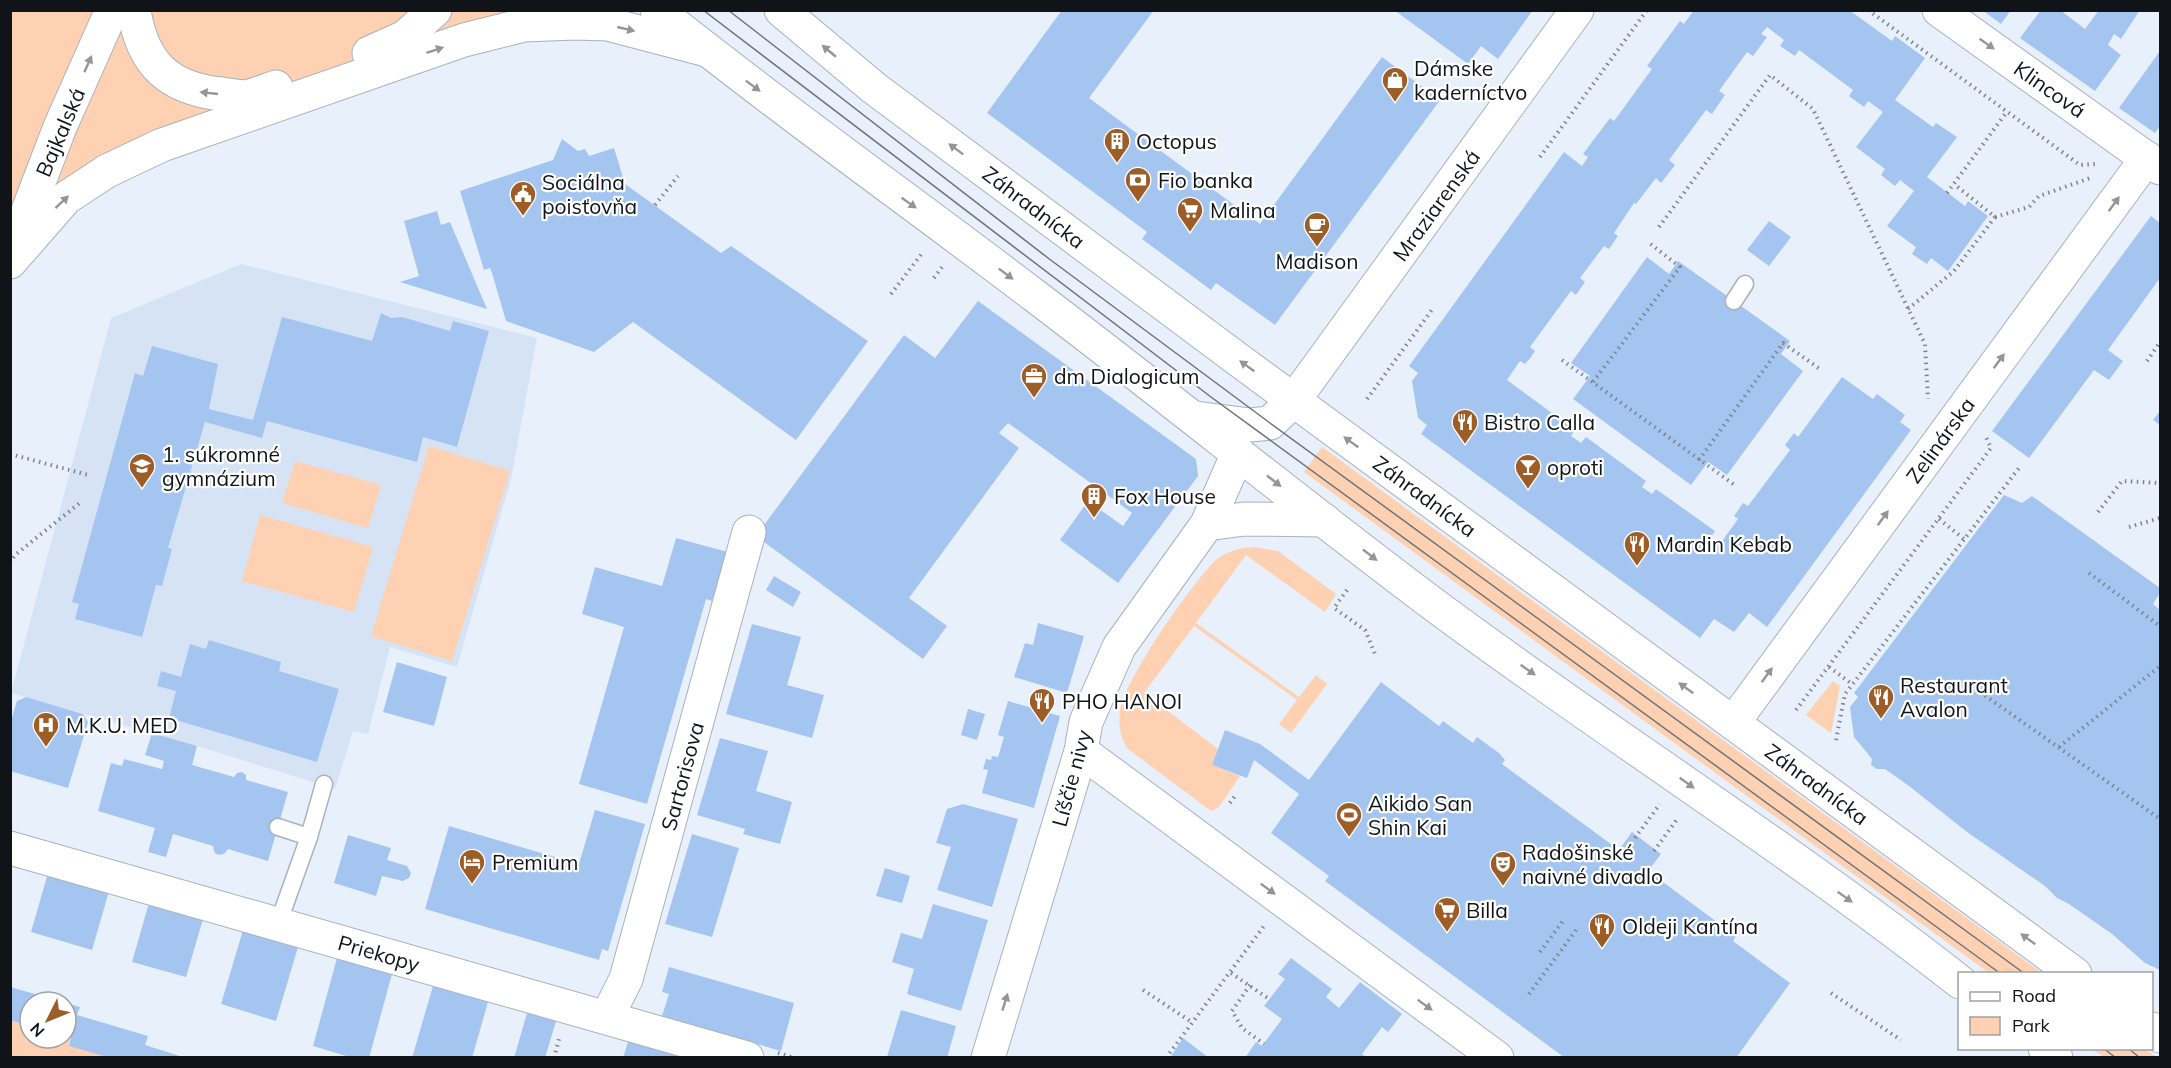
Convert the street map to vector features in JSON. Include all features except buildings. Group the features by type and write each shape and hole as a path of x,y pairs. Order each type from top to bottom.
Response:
{"street":[{"name":"Bajkalská","path":"10,254 60,127 112,10"},
{"path":"134,10 137,28 145,47 155,64 176,83 198,92 247,97 327,70 405,37 435,10"},
{"path":"657,10 1195,418 1431,602 1647,754 1958,981"},
{"name":"Záhradnícka","path":"781,10 874,88 1294,400 2073,972"},
{"name":"Mraziarenská","path":"1195,418 1250,425 1270,423 1294,400 1577,10"},
{"name":"Klincová","path":"1939,10 2154,163"},
{"path":"10,262 66,198 107,171 162,145 464,40 524,25 608,24 707,50"},
{"name":"Zelinárska","path":"1733,723 2154,163"},
{"name":"Líščie nivy","path":"988,1058 1081,751 1086,722 1119,647 1207,524 1238,453"},
{"path":"1207,524 1245,519 1324,520"},
{"name":"Sartorisova","path":"607,1017 626,979 749,532"},
{"path":"1081,751 1497,1058"},
{"name":"Priekopy","path":"10,848 747,1058"}],"lane":[{"path":"1734,301 1745,285"},
{"path":"278,924 309,837 324,784"},
{"path":"278,827 309,837"}],"path":[{"path":"1540,157 1647,10"},
{"path":"1868,10 2080,165 2099,163"},
{"path":"1659,227 1770,75 1813,109 1925,344 1929,410"},
{"path":"1947,193 2006,113"},
{"path":"1908,309 1954,271 1995,217 2029,207 2039,196 2067,184 2089,179 2096,173"},
{"path":"655,205 678,176"},
{"path":"1954,184 1995,217"},
{"path":"1593,382 1680,267 1648,242"},
{"path":"891,294 925,249"},
{"path":"934,278 945,265"},
{"path":"1367,399 1434,307"},
{"path":"2146,361 2160,342"},
{"path":"1699,460 1783,343 1820,369"},
{"path":"1562,360 1736,486"},
{"path":"1796,710 1991,448"},
{"path":"10,454 88,475"},
{"path":"1836,740 1845,694 2019,468"},
{"path":"2098,512 2122,481 2160,483"},
{"path":"10,563 15,555 81,502"},
{"path":"2129,526 2160,518"},
{"path":"1939,519 1964,539"},
{"path":"2089,573 2160,626"},
{"path":"1347,590 1334,608 1365,630 1374,654"},
{"path":"2060,747 2160,666"},
{"path":"1829,667 1852,684"},
{"path":"1980,692 2160,819"},
{"path":"1230,803 1235,796"},
{"path":"1635,838 1652,814"},
{"path":"1654,851 1671,828"},
{"path":"1540,952 1563,921"},
{"path":"1166,1058 1265,925"},
{"path":"1529,994 1576,930"},
{"path":"1231,973 1269,999"},
{"path":"1250,985 1233,1011 1242,1028 1264,1044"},
{"path":"1143,990 1193,1023"},
{"path":"1831,993 1901,1040"}],"shaded area":[{"name":"1. súkromné gymnázium","path":"241,264 537,338 511,479 457,667 390,647 368,734 353,731 335,789 197,746 11,693 111,318"}],"green space":[{"path":"591,10 81,175 11,270 11,11"},
{"path":"429,446 510,471 452,661 371,636"},
{"path":"1322,447 2041,972 1988,972 1304,472"},
{"path":"295,461 381,485 368,528 282,503"},
{"path":"260,515 373,547 354,612 242,581"},
{"path":"1254,547 1278,551 1336,594 1325,612 1246,555 1196,623 1299,697 1316,675 1327,684 1291,733 1279,724 1297,700 1194,626 1144,693 1218,749 1212,765 1240,776 1219,807 1211,811 1128,749 1120,729 1121,706 1149,650 1180,604 1209,567 1228,553"},
{"path":"1833,681 1840,686 1831,733 1806,715"},
{"path":"10,1020 18,1022 18,1050 78,1048 112,1057 11,1057"},
{"path":"2094,1050 2146,1050 2157,1057 2104,1057"}],"tram line":[{"path":"703,10 1211,397 1998,972"},
{"path":"728,10 1048,258 1270,423 2022,972"},
{"path":"2106,1050 2116,1058"},
{"path":"2130,1050 2140,1058"}],"place":[{"name":"Dámske kaderníctvo","path":"1395,103"},
{"name":"Octopus","path":"1117,164"},
{"name":"Fio banka","path":"1138,203"},
{"name":"Sociálna poisťovňa","path":"523,217"},
{"name":"Malina","path":"1190,233"},
{"name":"Madison","path":"1317,248"},
{"name":"dm Dialogicum","path":"1034,399"},
{"name":"Bistro Calla","path":"1465,445"},
{"name":"1. súkromné gymnázium","path":"142,489"},
{"name":"oproti","path":"1528,490"},
{"name":"Fox House","path":"1094,519"},
{"name":"Mardin Kebab","path":"1637,567"},
{"name":"Restaurant Avalon","path":"1881,720"},
{"name":"PHO HANOI","path":"1042,724"},
{"name":"M.K.U. MED","path":"46,748"},
{"name":"Aikido San Shin Kai","path":"1349,838"},
{"name":"Premium","path":"472,885"},
{"name":"Radošinské naivné divadlo","path":"1503,887"},
{"name":"Billa","path":"1447,933"},
{"name":"Oldeji Kantína","path":"1602,949"}]}
